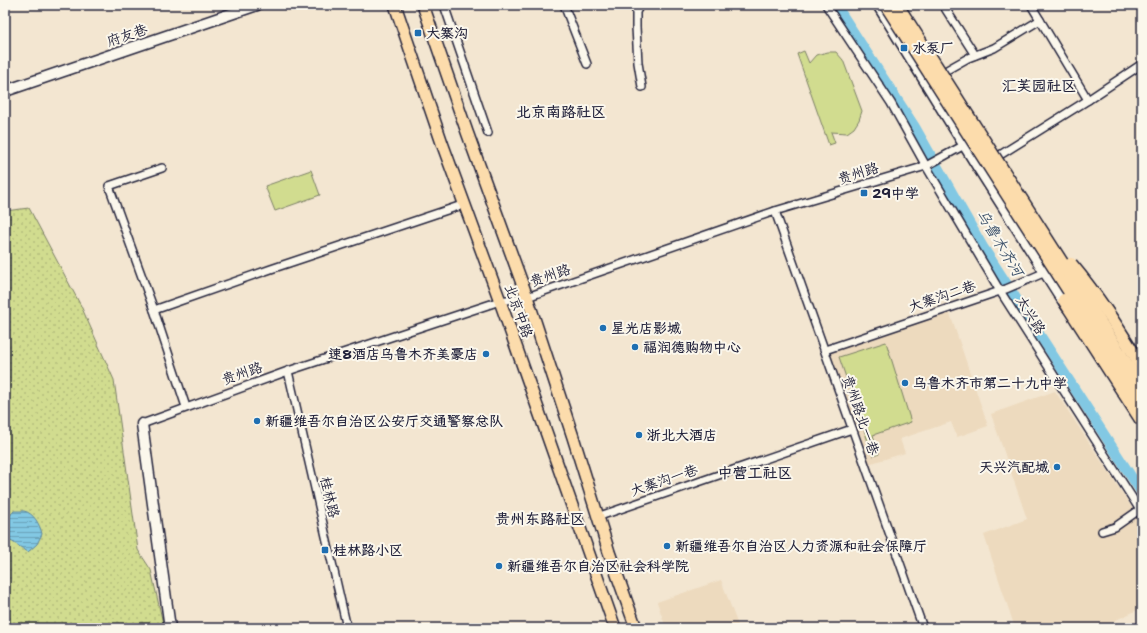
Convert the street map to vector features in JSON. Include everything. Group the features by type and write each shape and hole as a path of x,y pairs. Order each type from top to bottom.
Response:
{"highway":[{"path":"886,5 982,165 1142,405"},
{"path":"897,5 1142,388"},
{"path":"982,165 988,172 998,194 1142,421"},
{"path":"1046,237 1084,279 1114,322 1142,373"}],"main road":[{"name":"府友巷","path":"5,87 243,5"},
{"name":"府友巷","path":"5,91 257,5"},
{"name":"北京中路","path":"395,5 442,143 500,301 615,628"},
{"name":"北京中路","path":"423,5 467,132 528,297 598,517 636,628"},
{"path":"878,5 964,145 982,165 1045,272 1142,425"},
{"path":"904,5 997,156 1016,182 1065,261 1142,373"},
{"path":"142,424 170,628"}],"street":[{"path":"445,5 488,133"},
{"path":"564,5 586,64"},
{"path":"640,5 636,12 636,27 638,63 642,87"},
{"name":"太兴路","path":"826,5 891,103 1003,290 1141,511"},
{"path":"943,5 975,55"},
{"path":"1031,5 1088,100"},
{"path":"944,71 975,55 994,48 1040,20"},
{"path":"982,165 1088,100 1142,64"},
{"name":"贵州路","path":"142,424 288,371 500,301 528,297 776,211 928,165 984,134"},
{"path":"162,168 109,186 154,310 186,408"},
{"path":"154,310 465,204"},
{"name":"贵州路北一巷","path":"776,211 923,628"},
{"name":"大寨沟二巷","path":"825,350 1003,290 1045,272 1065,261"},
{"name":"桂林路","path":"288,371 347,628"},
{"name":"大寨沟一巷","path":"598,517 852,429"},
{"path":"1102,531 1115,527 1141,511"}],"shaded area":[{"name":"乌鲁木齐市第二十九中学","path":"948,308 988,426 957,437 951,422 900,439 905,453 865,465 825,350"},
{"name":"天兴汽配城","path":"1055,391 1142,523 1142,608 1105,625 1105,628 1015,628 984,535 1027,519 991,414"},
{"path":"721,580 739,628 666,628 657,602"}],"green space":[{"path":"804,51 809,63 816,55 836,52 843,60 862,111 854,128 847,133 831,132 835,143 829,145 797,54"},
{"path":"311,170 320,195 275,211 265,186"},
{"path":"29,208 81,306 114,380 138,550 151,570 164,628 5,628 5,211"},
{"path":"886,342 911,422 873,435 879,454 873,456 839,357"}],"water":[{"path":"14,511 24,511 31,514 38,523 41,531 42,534 37,544 28,552 11,541 5,548 5,521"}],"waterway":[{"name":"乌鲁木齐河","path":"836,5 915,127 983,247 1142,493"}],"place":[{"name":"大寨沟","path":"418,33"},
{"name":"水泵厂","path":"904,48"},
{"name":"29中学","path":"864,193"},
{"name":"星光店影城","path":"603,328"},
{"name":"福润德购物中心","path":"635,347"},
{"name":"速8酒店乌鲁木齐美豪店","path":"486,354"},
{"name":"乌鲁木齐市第二十九中学","path":"905,383"},
{"name":"新疆维吾尔自治区公安厅交通警察总队","path":"257,421"},
{"name":"浙北大酒店","path":"639,435"},
{"name":"天兴汽配城","path":"1057,467"},
{"name":"新疆维吾尔自治区人力资源和社会保障厅","path":"667,546"},
{"name":"桂林路小区","path":"325,550"},
{"name":"新疆维吾尔自治区社会科学院","path":"499,566"}],"district":[{"name":"汇芙园社区","path":"1039,86"},
{"name":"北京南路社区","path":"561,112"},
{"name":"中营工社区","path":"755,473"},
{"name":"贵州东路社区","path":"540,519"}]}
